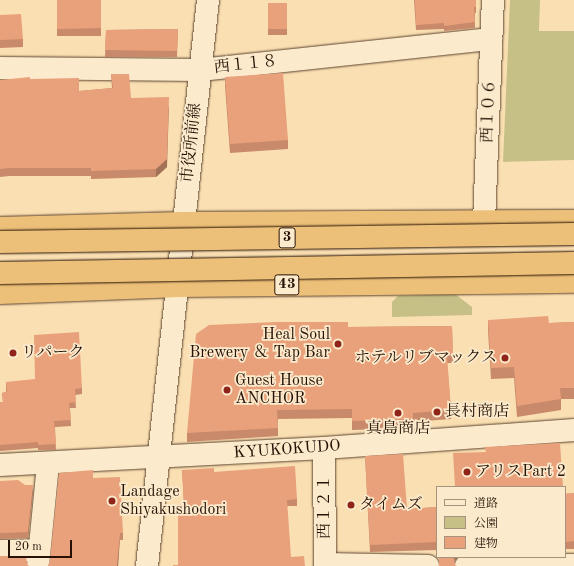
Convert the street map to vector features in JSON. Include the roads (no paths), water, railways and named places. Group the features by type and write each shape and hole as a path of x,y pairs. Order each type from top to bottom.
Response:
{"highway":[{"path":"0,228 183,223 574,221"},
{"name":"3","path":"0,242 574,234"},
{"name":"3","path":"0,273 574,263"},
{"name":"43","path":"0,293 179,286 574,282"}],"street":[{"name":"市役所前線","path":"147,566 179,286 183,223 208,0"},
{"name":"西１０６","path":"484,222 493,0"},
{"name":"西１１８","path":"0,68 200,70 492,39"},
{"name":"KYUKOKUDO","path":"0,465 48,464 324,448 574,430"},
{"name":"西１２１","path":"324,448 325,565"},
{"path":"0,551 38,558 48,464"},
{"path":"325,565 428,566"},
{"path":"466,566 574,565"}],"place":[{"name":"Heal Soul Brewery ＆ Tap Bar","path":"338,344"},
{"name":"リパーク","path":"13,353"},
{"name":"ホテルリブマックス","path":"505,358"},
{"name":"Guest House ANCHOR","path":"227,390"},
{"name":"長村商店","path":"437,412"},
{"name":"真島商店","path":"398,413"},
{"name":"アリスPart 2","path":"467,472"},
{"name":"Landage Shiyakushodori","path":"112,501"},
{"name":"タイムズ","path":"351,505"}]}
